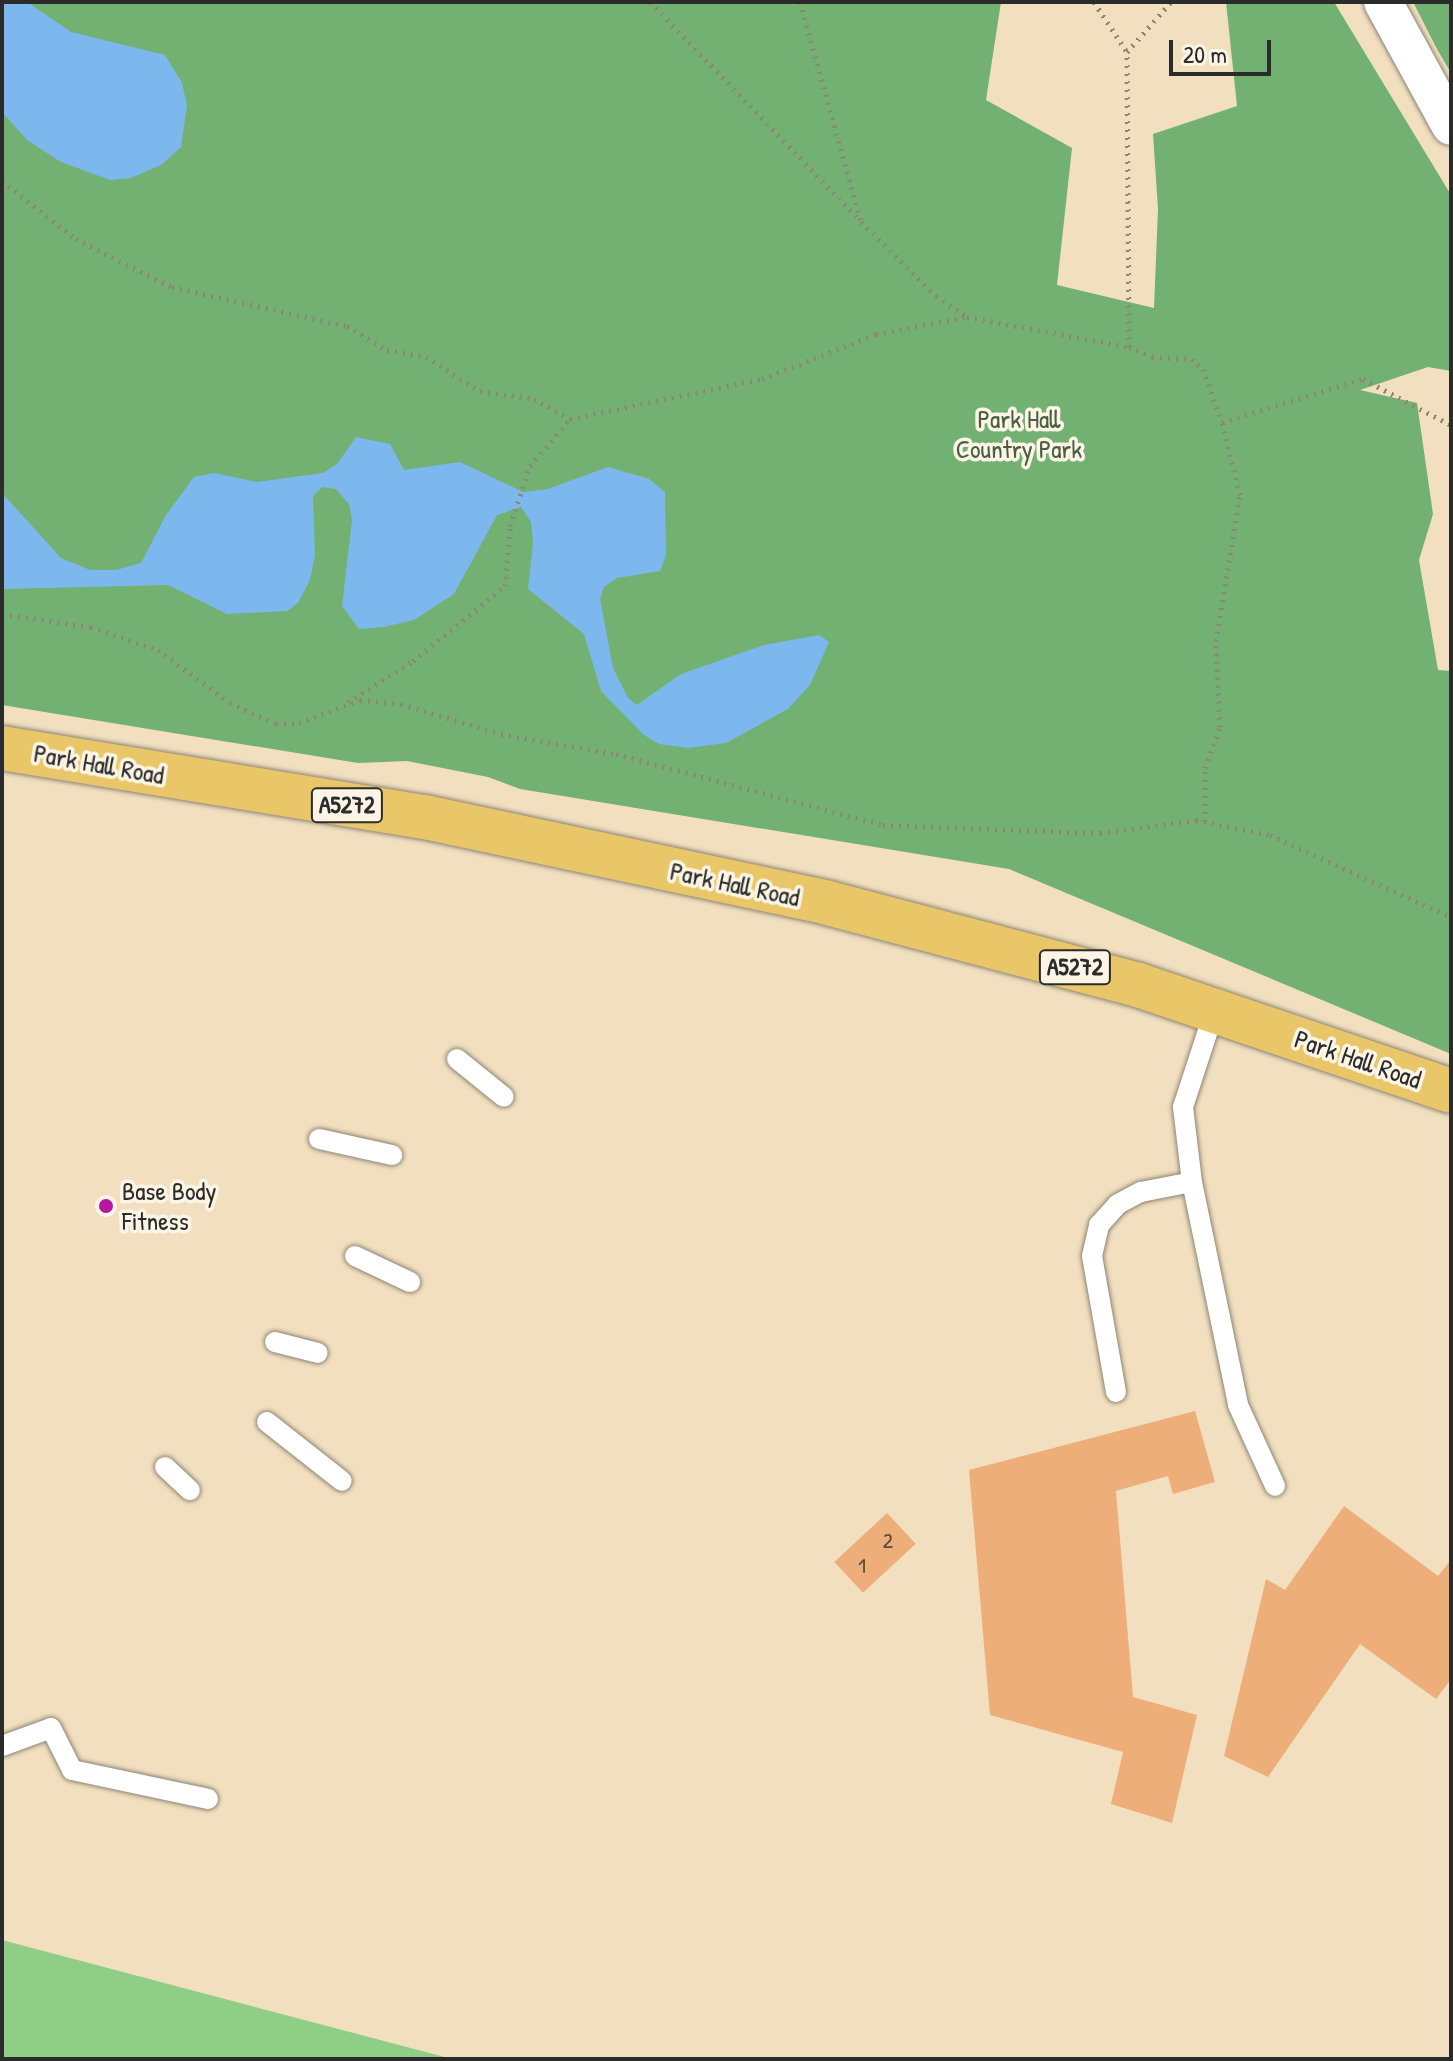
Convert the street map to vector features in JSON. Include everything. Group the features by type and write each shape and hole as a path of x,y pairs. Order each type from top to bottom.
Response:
{"main road":[{"name":"Park Hall Road","path":"2,748 425,817 828,903 993,943 1215,1009 1451,1091"}],"street":[{"path":"1383,2 1451,126"}],"lane":[{"path":"1215,1009 1183,1107 1192,1182 1238,1405 1275,1486"},
{"path":"457,1059 504,1097"},
{"path":"319,1139 392,1155"},
{"path":"1116,1392 1092,1256 1099,1225 1118,1204 1141,1192 1192,1182"},
{"path":"355,1256 410,1282"},
{"path":"275,1342 318,1353"},
{"path":"267,1422 342,1481"},
{"path":"165,1467 190,1490"},
{"path":"2,1746 51,1728 72,1770 208,1799"}],"path":[{"path":"650,2 861,222 936,296 967,317"},
{"path":"800,2 861,222"},
{"path":"1094,2 1127,52 1129,347"},
{"path":"1127,52 1171,2"},
{"path":"2,181 76,239 172,287 347,326 387,350 426,357 480,391 534,399 570,419"},
{"path":"344,704 413,661 505,586 513,520 535,459 570,419 762,379 876,334 967,317 1129,347 1152,357 1192,359 1203,369 1222,422 1240,495 1216,641 1220,727 1205,768 1205,821"},
{"path":"1222,422 1363,379 1451,425"},
{"path":"2,614 91,627 158,650 230,703 276,724 299,723 360,700 401,704 501,734 616,754 883,825 1100,833 1205,821 1270,835 1451,917"}],"green space":[{"name":"Park Hall Country Park","path":"2,2 1001,2 986,100 1072,148 1057,285 1154,308 1158,209 1153,134 1237,106 1226,2 1334,2 1451,195 1451,371 1428,367 1360,390 1417,403 1433,514 1419,560 1438,670 1451,671 1451,1054 1009,869 520,789 488,777 407,761 358,763 2,705"},
{"path":"1413,2 1451,2 1451,73 1437,49"},
{"path":"2,1940 452,2059 2,2059"}],"water":[{"path":"2,2 27,2 71,32 165,55 182,83 187,105 181,147 161,165 131,178 110,180 61,162 27,140 2,112"},
{"path":"356,437 390,444 404,470 460,462 523,492 548,489 608,467 649,479 665,492 666,555 660,571 617,578 604,587 600,599 613,668 628,698 637,705 681,674 764,645 819,635 829,642 810,685 788,709 726,743 688,748 659,744 644,735 601,691 584,634 528,589 533,543 531,522 521,507 497,515 454,594 414,620 383,627 359,629 342,606 352,520 349,504 336,489 322,487 313,496 315,555 310,580 298,603 287,611 227,614 168,585 2,589 2,493 61,558 90,570 116,570 141,563 166,515 194,477 214,473 257,482 323,473 337,464"}],"building":[{"path":"1195,1411 1215,1482 1173,1494 1168,1476 1116,1491 1133,1697 1197,1715 1172,1823 1111,1804 1123,1752 990,1715 969,1470"},
{"path":"1344,1506 1438,1576 1451,1560 1451,1679 1436,1699 1360,1644 1268,1777 1224,1756 1266,1579 1285,1590"},
{"path":"887,1513 916,1544 863,1593 834,1562"}],"place":[{"name":"Base Body Fitness","path":"106,1206"}]}
